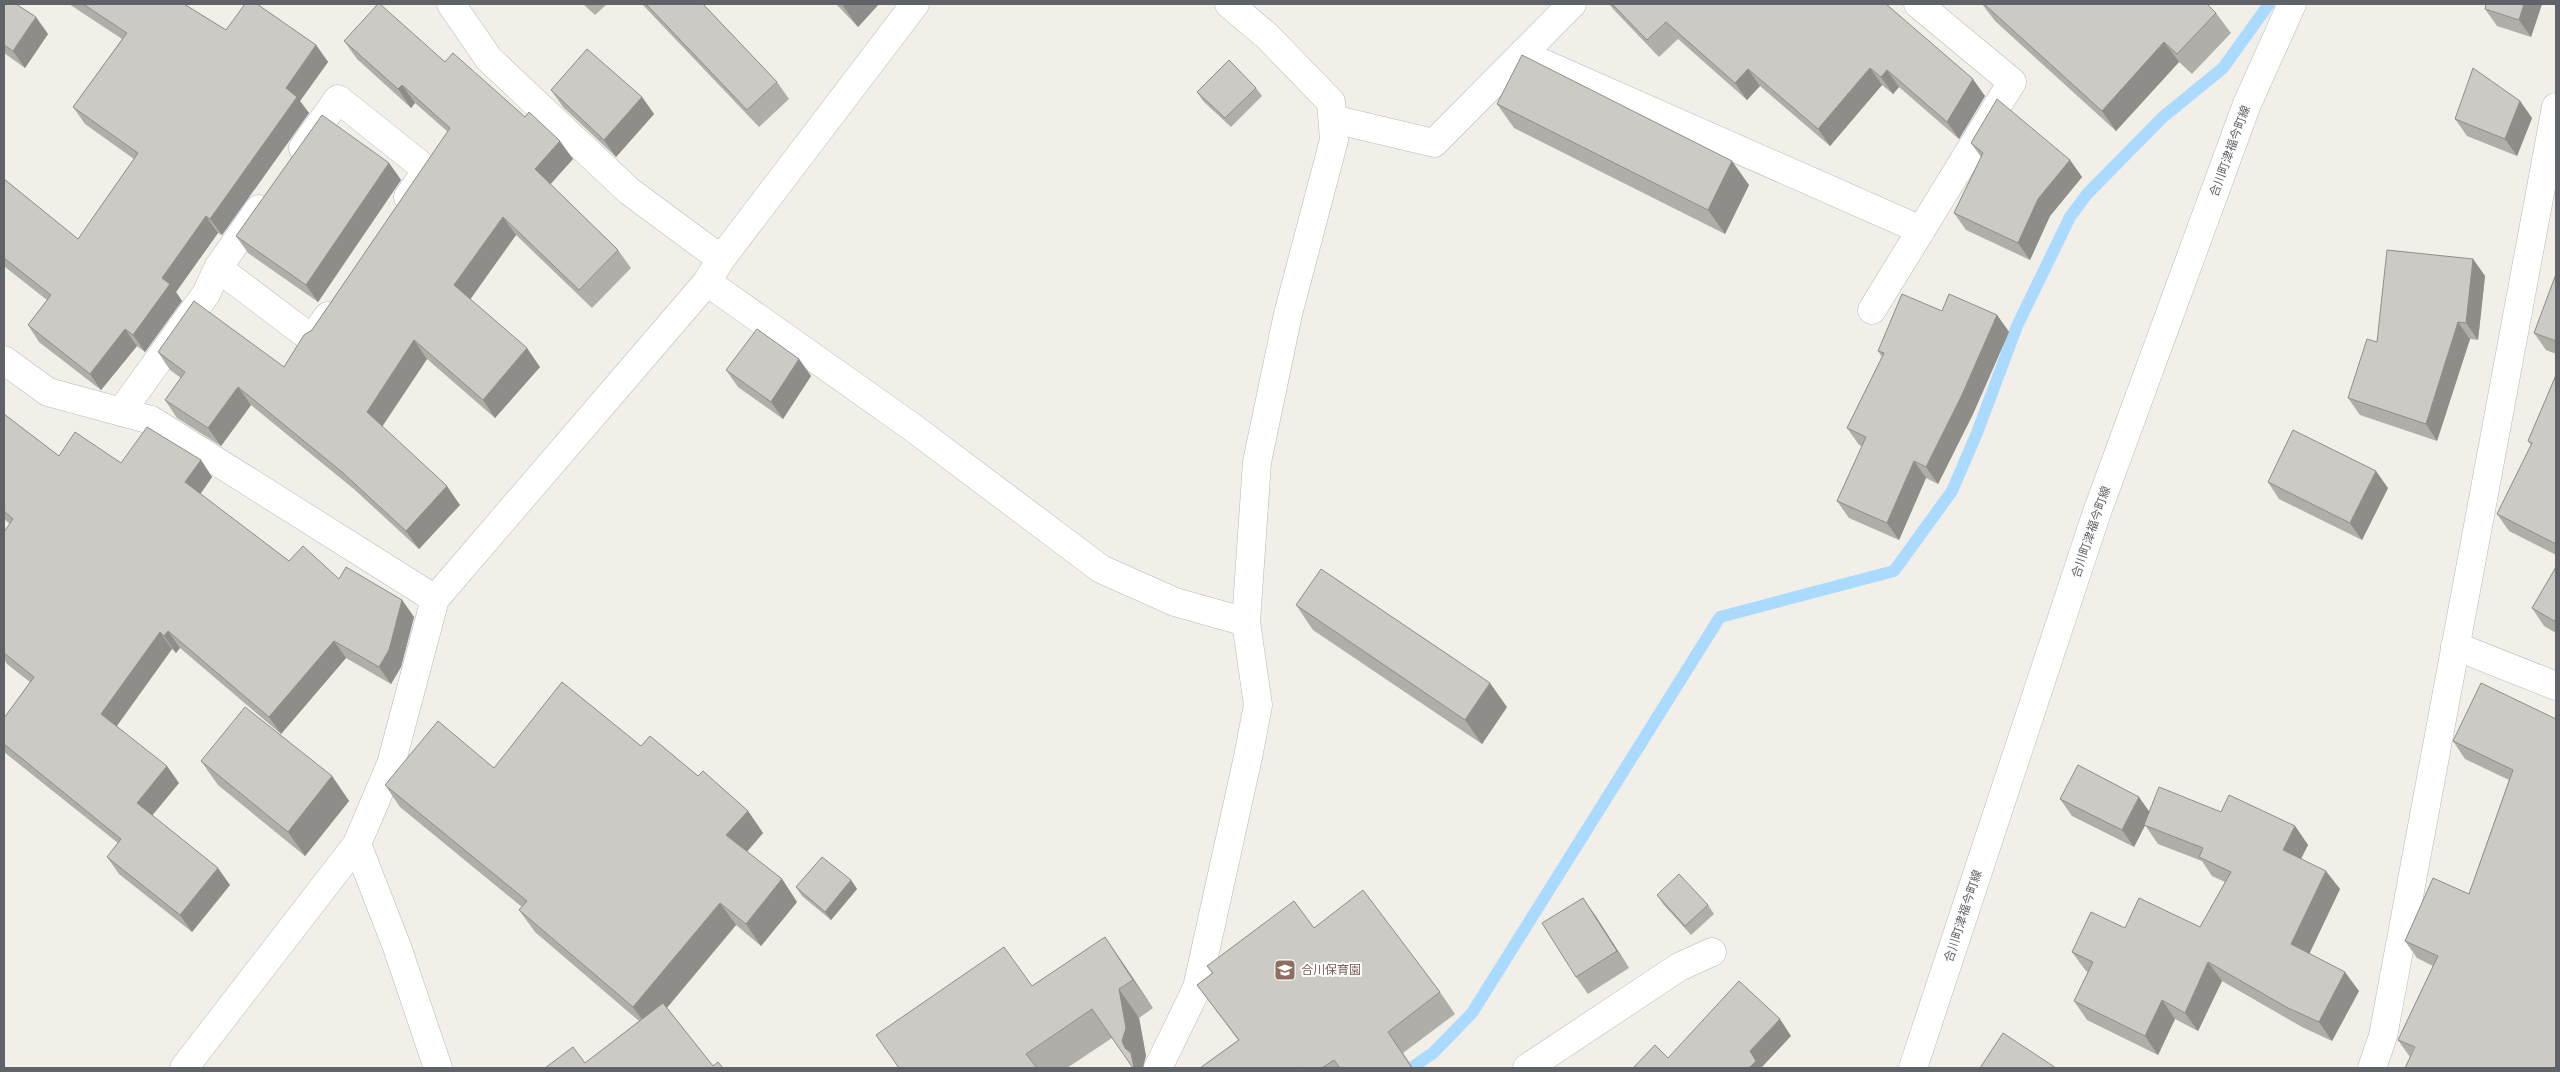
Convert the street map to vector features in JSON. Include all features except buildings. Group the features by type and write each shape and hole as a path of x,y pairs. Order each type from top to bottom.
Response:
{"street":[{"path":"451,4 489,59 629,191 721,258"},
{"path":"184,1068 357,844 391,764 435,599 707,282 721,258 915,4"},
{"path":"1158,1068 1197,988 1248,758 1258,705 1246,622 1257,462 1288,314 1334,140 1331,102 1266,36 1229,4"},
{"path":"1333,119 1434,143 1572,4"},
{"path":"1872,310 2012,82 1918,4"},
{"name":"合川町津福今町線","path":"1913,1068 2097,512 2247,104 2292,4"},
{"path":"1522,54 1921,230"},
{"path":"121,412 206,294 218,268 338,99 427,170 394,219"},
{"path":"2372,1068 2383,1036 2556,107"},
{"path":"218,268 312,339 339,299"},
{"path":"707,282 912,427 1101,569 1175,602 1246,622"},
{"path":"4,360 48,392 151,420 435,599"},
{"path":"2455,646 2556,686"},
{"path":"357,844 396,947 438,1068"},
{"path":"1527,1068 1679,968 1712,952"}],"waterway":[{"path":"1411,1068 1433,1053 1472,1013 1720,617 1894,571 1952,491 1977,433 2017,326 2070,217 2087,194 2163,117 2223,68 2269,4"}],"place":[{"name":"合川保育園","path":"1285,970"}]}
